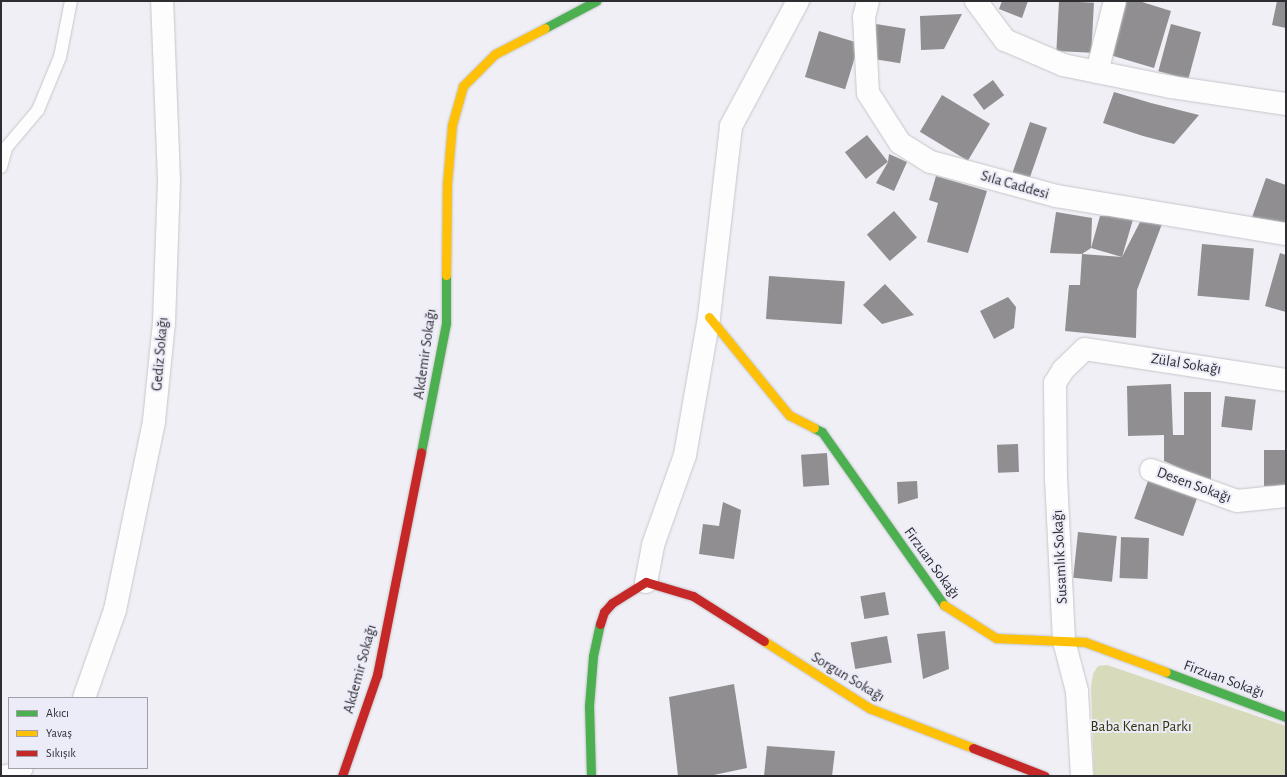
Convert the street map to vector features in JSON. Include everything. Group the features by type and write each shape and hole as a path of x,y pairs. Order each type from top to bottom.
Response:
{"street":[{"name":"Gediz Sokağı","path":"84,697 115,610 154,422 164,323 169,180 162,1"},
{"name":"Akdemir Sokağı","path":"342,776 377,674 446,324 447,184 452,124 463,86 495,54 596,1"},
{"path":"591,776 589,706 593,656 600,622 604,612 612,603 646,582 653,545 685,455 709,317 731,126 798,1"},
{"name":"Sıla Caddesi","path":"868,1 864,17 868,93 900,143 931,162 1056,196 1286,234"},
{"path":"976,1 1005,40 1063,65 1171,88 1286,104"},
{"path":"1097,72 1115,1"},
{"name":"Firzuan Sokağı","path":"709,317 789,415 822,432 916,569 946,608 996,638 1085,642 1286,717"},
{"name":"Susamlık Sokağı","path":"1082,776 1076,691 1064,641 1056,480 1055,383 1063,370 1085,349"},
{"name":"Zülal Sokağı","path":"1085,349 1286,380"},
{"name":"Desen Sokağı","path":"1151,470 1237,501 1286,496"},
{"name":"Sorgun Sokağı","path":"646,582 693,596 869,708 1045,776"},
{"path":"6,776 16,774 21,769"}],"lane":[{"path":"1,167 6,148 38,110 60,57 71,1"}],"green space":[{"name":"Baba Kenan Parkı","path":"1107,665 1286,726 1286,776 1094,776 1091,687 1093,674 1098,666"}],"building":[{"path":"1002,1 1028,1 1022,18 999,9"},
{"path":"1059,1 1094,3 1091,53 1056,51"},
{"path":"1126,1 1139,1 1171,11 1154,68 1110,55"},
{"path":"1277,1 1286,1 1286,28 1272,25"},
{"path":"962,14 944,49 921,50 920,16"},
{"path":"876,24 906,29 900,63 871,59"},
{"path":"1171,24 1201,32 1188,79 1158,71"},
{"path":"819,31 859,43 845,89 805,77"},
{"path":"993,80 1004,95 984,110 973,95"},
{"path":"1114,92 1199,115 1174,144 1143,136 1103,123"},
{"path":"942,95 990,124 968,161 920,132"},
{"path":"1030,122 1047,128 1029,180 1012,174"},
{"path":"867,135 888,162 866,179 845,152"},
{"path":"889,154 907,162 894,191 876,183 888,162"},
{"path":"936,176 987,191 968,253 927,242 938,203 929,200"},
{"path":"1266,178 1286,185 1286,232 1251,220"},
{"path":"894,211 917,237 890,261 867,235"},
{"path":"1056,212 1092,218 1091,248 1082,254 1050,253"},
{"path":"1100,216 1134,216 1122,257 1091,248"},
{"path":"1140,222 1162,224 1137,290 1136,338 1065,331 1069,285 1080,285 1082,254 1122,257"},
{"path":"1202,244 1254,249 1249,300 1197,296"},
{"path":"1280,253 1286,255 1286,312 1265,306"},
{"path":"769,276 845,281 842,324 766,319"},
{"path":"885,284 914,315 882,324 863,305"},
{"path":"1008,297 1016,307 1014,328 994,339 980,311"},
{"path":"1171,384 1173,435 1184,435 1184,392 1211,392 1211,482 1164,461 1164,435 1128,436 1127,386"},
{"path":"1225,396 1256,400 1252,431 1221,427"},
{"path":"1018,444 1019,472 998,473 997,445"},
{"path":"1264,450 1286,450 1286,486 1264,486"},
{"path":"827,453 829,485 803,487 801,455"},
{"path":"917,481 918,498 898,504 897,482"},
{"path":"1148,481 1197,499 1183,536 1134,519"},
{"path":"723,502 741,510 734,559 699,554 703,524 719,526"},
{"path":"1078,532 1117,536 1112,582 1073,578"},
{"path":"1121,537 1149,538 1148,579 1120,578"},
{"path":"885,592 889,615 864,619 860,596"},
{"path":"945,631 949,669 923,679 917,634"},
{"path":"887,636 892,663 855,669 851,642"},
{"path":"734,684 747,768 709,776 678,776 669,697"},
{"path":"767,746 835,751 832,776 764,776"}],"traffic: fast":[{"path":"545,28 596,1"},
{"path":"421,452 446,323 446,275"},
{"path":"814,428 822,432 944,605"},
{"path":"591,776 589,706 593,656 600,624"},
{"path":"1166,672 1286,717"}],"traffic: slow":[{"path":"446,275 447,184 452,125 463,86 495,54 545,28"},
{"path":"709,317 789,415 814,428"},
{"path":"944,605 996,638 1085,642 1166,672"},
{"path":"764,641 869,708 973,748"}],"traffic: jam":[{"path":"342,776 377,675 421,452"},
{"path":"600,624 604,612 612,603 646,582 693,596 764,641"},
{"path":"973,748 1045,776"}]}
